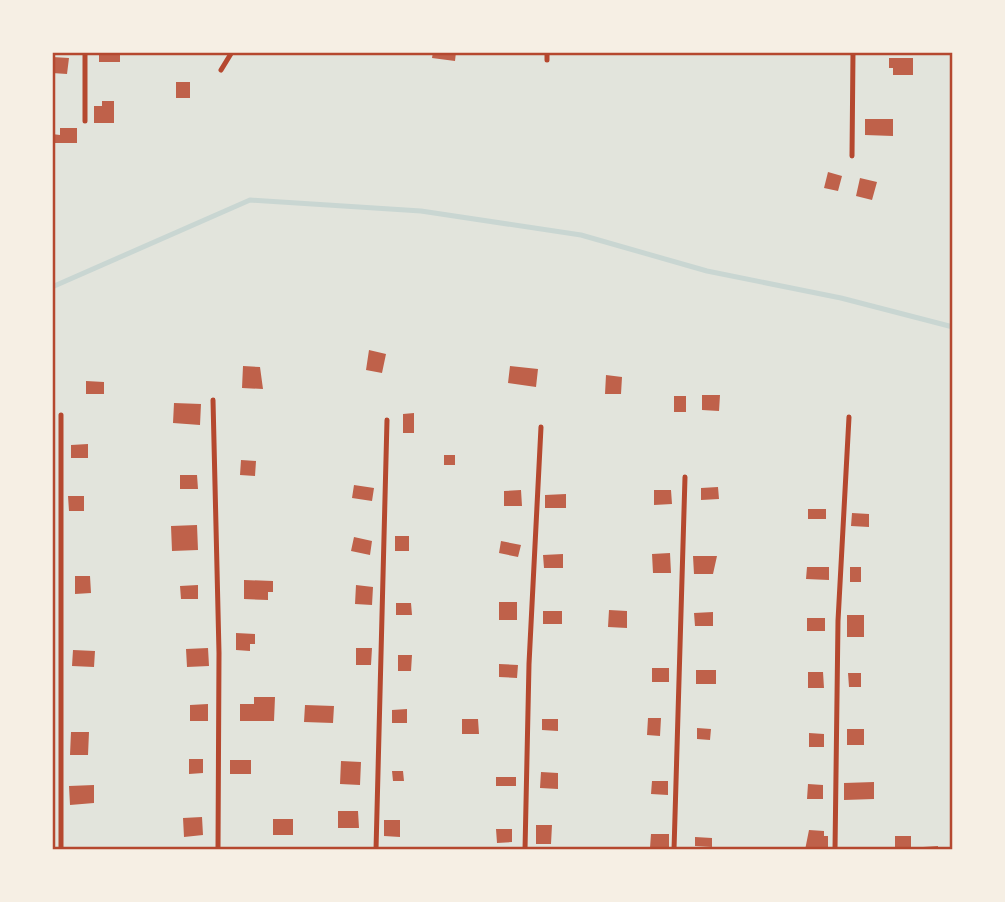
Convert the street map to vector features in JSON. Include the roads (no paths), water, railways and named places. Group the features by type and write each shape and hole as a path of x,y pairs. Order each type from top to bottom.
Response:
{"lane":[{"path":"85,52 85,121"},
{"path":"221,70 232,52"},
{"path":"547,52 547,61"},
{"path":"852,156 853,52"},
{"path":"213,400 219,653 218,849"},
{"path":"61,415 61,849"},
{"path":"835,849 838,621 849,417"},
{"path":"376,849 387,420"},
{"path":"526,849 529,664 541,427"},
{"path":"674,849 685,477"}],"waterway":[{"path":"52,287 250,200 421,211 581,235 707,271 841,298 953,327"}]}
